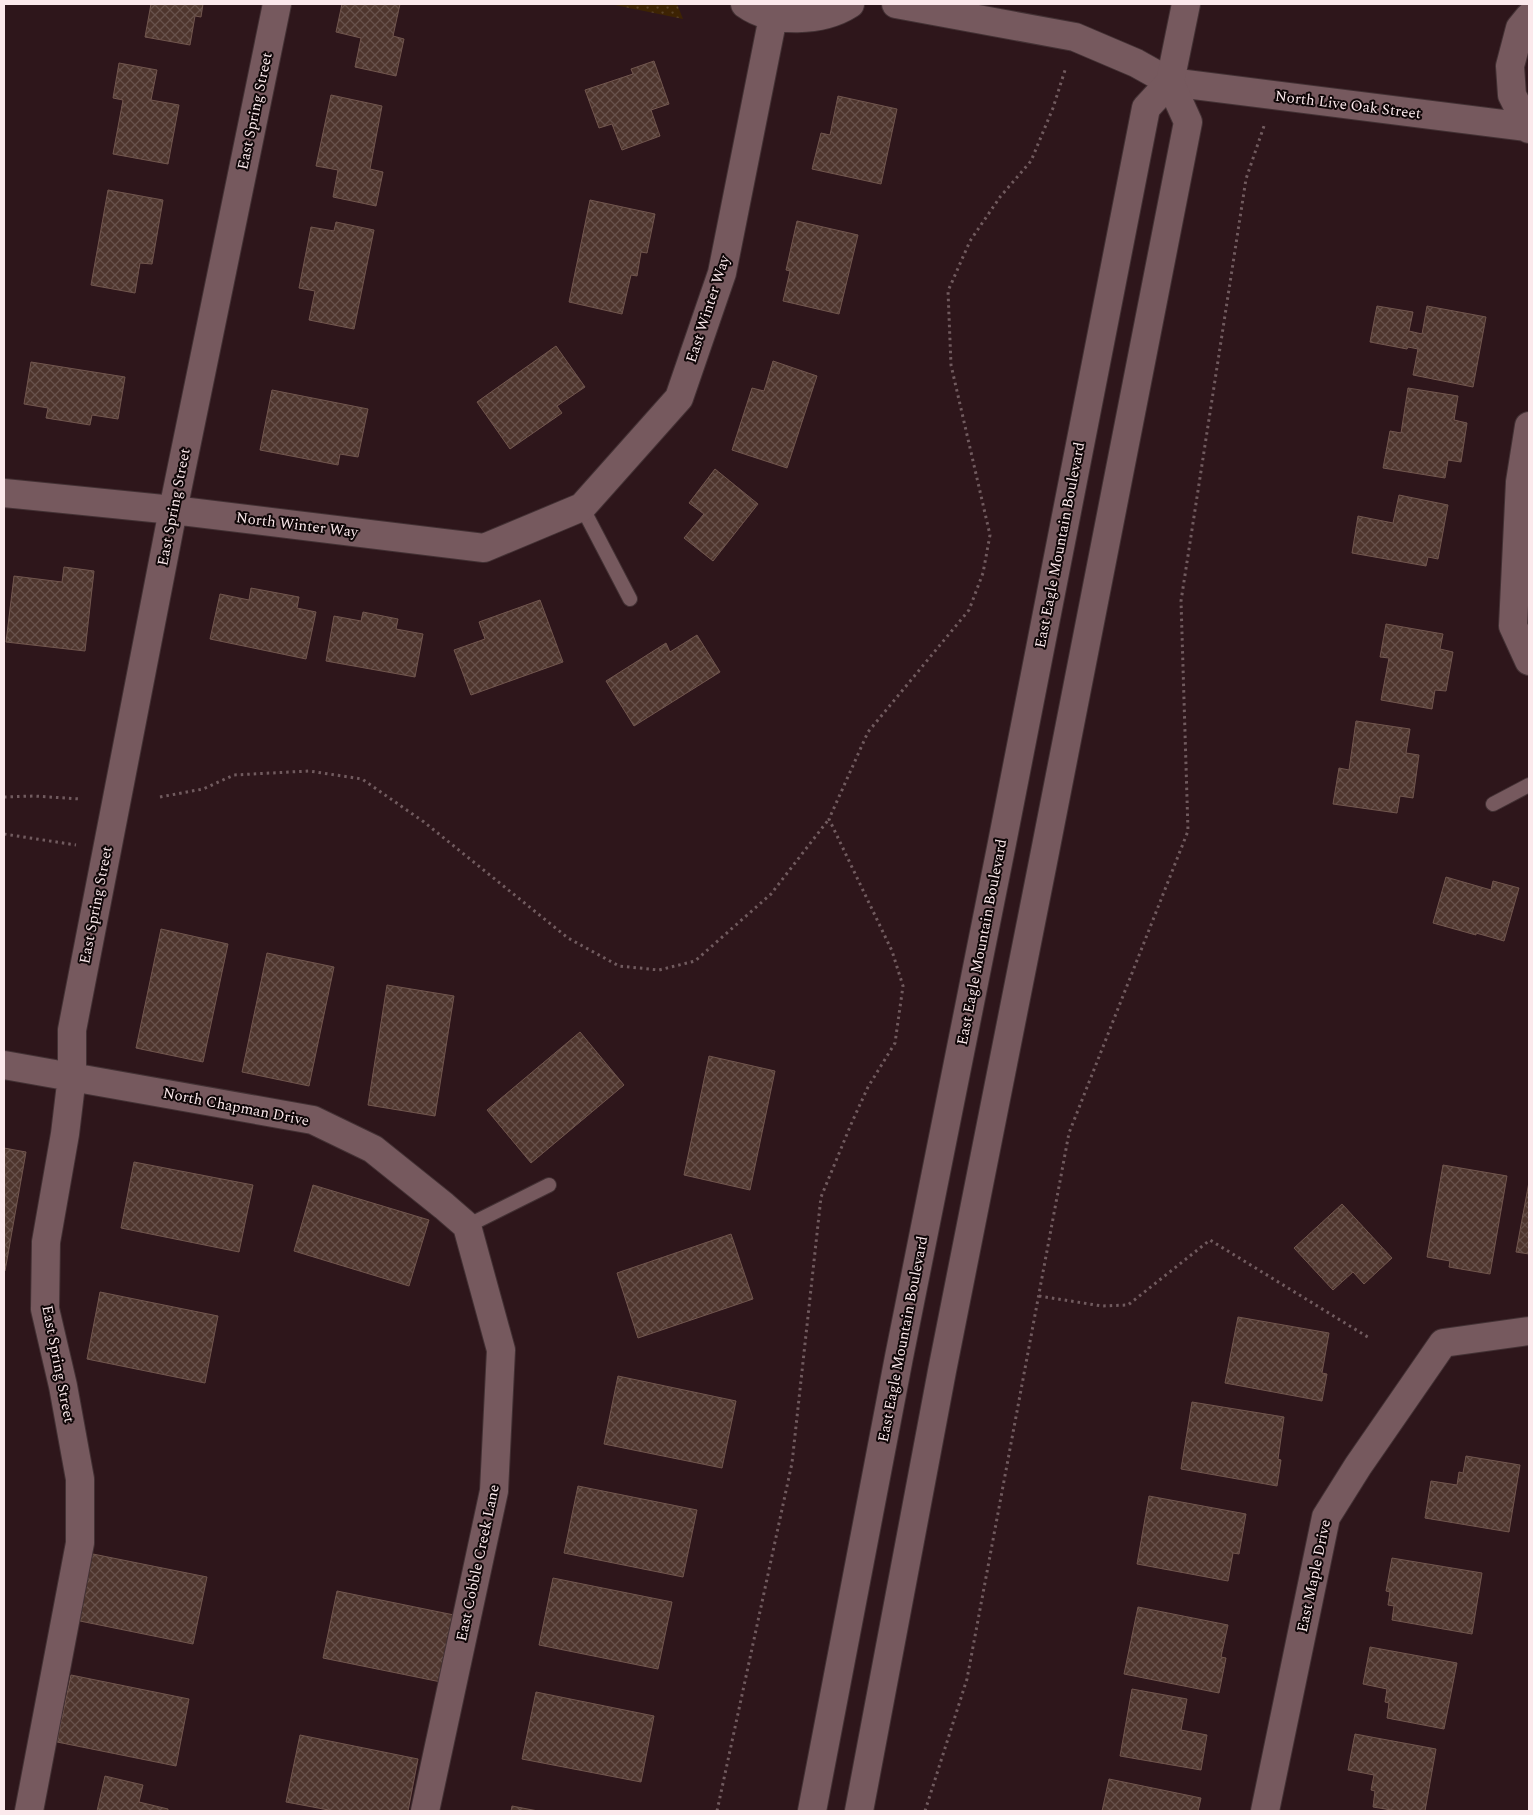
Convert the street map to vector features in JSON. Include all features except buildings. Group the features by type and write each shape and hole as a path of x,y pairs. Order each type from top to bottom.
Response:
{"street":[{"name":"East Spring Street","path":"29,1811 80,1543 80,1479 63,1386 45,1309 46,1242 65,1134 72,1076 72,1030 172,510 277,4"},
{"path":"745,4 773,16 814,18 842,9 850,4"},
{"path":"896,4 1075,37 1136,63 1170,82"},
{"path":"859,1811 944,1362 1044,862 1188,122 1170,82 1186,4"},
{"name":"East Winter Way","path":"582,507 679,398 722,273 773,16"},
{"path":"1528,128 1512,95 1510,66 1520,28 1529,17"},
{"name":"North Live Oak Street","path":"1170,82 1528,128"},
{"name":"East Eagle Mountain Boulevard","path":"812,1811 899,1357 1144,117 1146,108 1170,82"},
{"path":"1529,426 1520,482 1513,626 1529,661"},
{"name":"North Winter Way","path":"4,493 172,510 484,548 582,507"},
{"name":"North Chapman Drive","path":"4,1065 313,1120 373,1149 467,1226"},
{"name":"East Cobble Creek Lane","path":"425,1811 494,1491 501,1350 467,1226"},
{"name":"East Maple Drive","path":"1265,1811 1326,1516 1358,1466 1443,1343 1529,1331"}],"lane":[{"path":"582,507 630,599"},
{"path":"1493,804 1529,785"},
{"path":"467,1226 549,1185"}],"path":[{"path":"160,797 203,789 234,775 310,771 362,779 424,822 568,938 619,966 659,970 695,961 771,894 829,819 868,732 969,610 982,573 990,536 951,364 948,291 970,240 1000,197 1031,161 1054,108 1075,37"},
{"path":"925,1811 967,1679 1069,1133 1188,831 1180,601 1246,179 1267,119"},
{"path":"4,797 34,796 81,799"},
{"path":"717,1811 792,1463 821,1198 868,1087 895,1043 903,986 892,952 829,819"},
{"path":"4,834 106,849"},
{"path":"1039,1296 1102,1306 1128,1305 1210,1240 1371,1339"}],"shaded area":[{"path":"610,4 677,4 683,19"}]}
